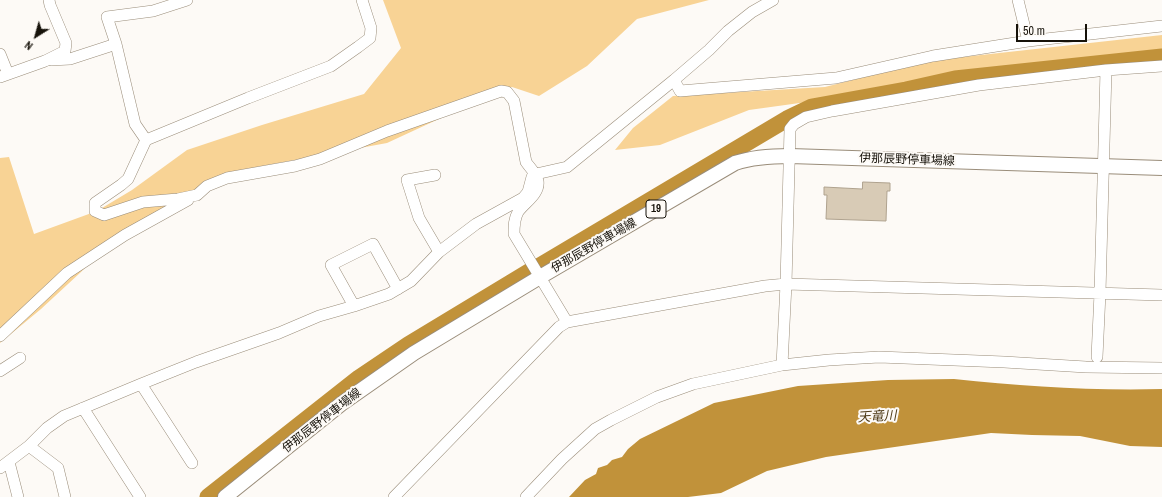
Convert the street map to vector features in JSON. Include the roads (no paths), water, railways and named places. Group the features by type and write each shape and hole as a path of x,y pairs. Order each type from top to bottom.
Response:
{"main road":[{"name":"伊那辰野停車場線","path":"224,497 342,404 382,374 414,353 540,277 735,163 767,156 790,156 1162,168"}],"street":[{"path":"0,54 4,76 45,61 65,51 66,43 49,0"},
{"path":"146,140 135,124 108,17 153,11 187,0"},
{"path":"197,195 178,199 143,202 104,215 95,212 95,203 121,186 128,178 146,140 248,98 332,66 370,38 371,28 362,0"},
{"path":"18,497 3,464 29,446 47,428 64,416 196,362 279,333 318,316 354,306 389,294 398,289 411,281 439,252 476,224 523,198 528,192 532,177 536,174 567,167 674,80 709,50 728,31 752,12 773,0"},
{"path":"1018,0 1028,41"},
{"path":"674,80 680,91 836,78 933,56 1028,41 1162,26"},
{"path":"45,61 70,59 116,44"},
{"path":"782,365 786,284 790,129 794,124 806,117 832,111 979,85 1106,70 1162,66"},
{"path":"1097,357 1106,70"},
{"path":"0,336 67,273 125,235 197,195 207,186 227,178 295,166 320,159 387,132 501,91 507,92 514,101 526,162 536,174 538,182 532,198 518,212 514,222 514,234 567,322"},
{"path":"434,175 407,180 419,218 439,252"},
{"path":"354,306 331,265 373,244 398,289"},
{"path":"394,497 548,338 559,327 567,322 765,286 786,284 1162,296"},
{"path":"526,497 562,459 595,429 611,420 657,397 693,384 782,365 879,357 1086,367 1162,368"},
{"path":"0,370 20,358"},
{"path":"140,384 192,463"},
{"path":"82,408 140,497"},
{"path":"29,446 58,468 65,497"}],"water":[{"name":"天竜川","path":"954,379 1058,387 1162,389 1162,447 1130,446 1080,436 991,433 826,457 767,471 721,493 688,497 569,497 585,480 596,474 598,468 607,465 612,460 622,457 628,449 640,439 714,403 798,386 888,380"}],"waterway":[{"path":"538,267 787,119 812,107 906,90 955,79 1162,57"},
{"path":"208,497 359,378 408,345 532,270"}]}
